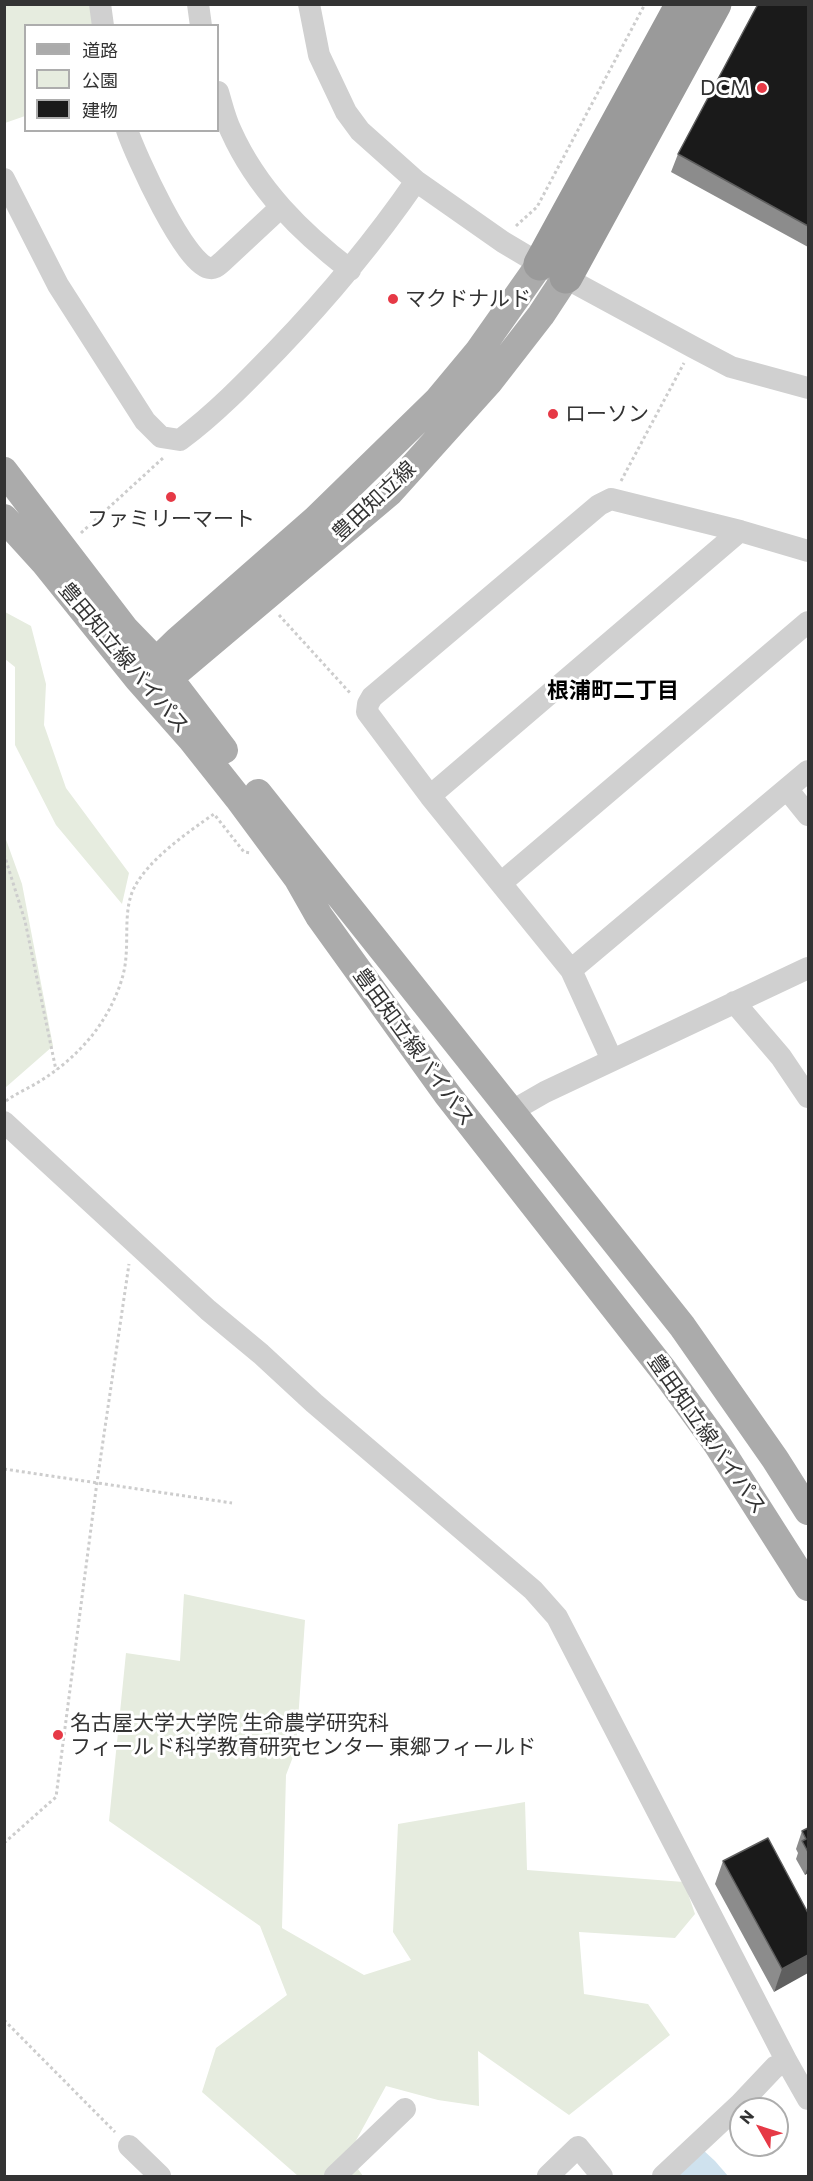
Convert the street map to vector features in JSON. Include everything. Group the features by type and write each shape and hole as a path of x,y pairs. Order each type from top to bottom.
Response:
{"highway":[{"path":"553,271 682,4"},
{"path":"553,271 715,4"}],"main road":[{"name":"豊田知立線","path":"153,678 264,598 390,492 489,382 542,315 553,271"},
{"name":"豊田知立線","path":"153,678 438,400 478,352 553,271"},
{"name":"豊田知立線バイパス","path":"4,471 125,629 192,740 298,879 319,916 447,1094 664,1371 717,1444 808,1587"},
{"name":"豊田知立線バイパス","path":"4,518 153,678 333,889 682,1326 776,1459 808,1511"}],"street":[{"path":"100,4 103,24"},
{"path":"198,4 201,24"},
{"path":"309,4 319,55 346,112 366,137 416,181 503,242 693,347 731,367 808,388"},
{"path":"219,95 230,131 249,165 280,208 313,241 350,270"},
{"path":"128,132 147,179 160,203 201,265 209,269 222,262 280,208"},
{"path":"4,179 58,285 145,421 161,437 180,440 200,425 255,373 324,301 416,181"},
{"path":"612,1060 571,970 430,796 367,712 368,704 372,697 599,505 611,499 740,531 808,551"},
{"path":"430,796 740,531"},
{"path":"501,883 808,622"},
{"path":"571,970 808,771"},
{"path":"787,789 808,815"},
{"path":"512,1112 545,1092 808,968"},
{"path":"734,1002 781,1057 808,1096"},
{"path":"4,1122 208,1310 533,1590 557,1617 808,2099"},
{"path":"663,2176 740,2104 775,2067 787,2062"},
{"path":"335,2176 405,2109"},
{"path":"129,2146 160,2176"},
{"path":"548,2176 578,2148 602,2176"}],"path":[{"path":"503,242 517,225 537,207 645,4"},
{"path":"611,499 693,347"},
{"path":"64,548 180,440"},
{"path":"264,598 367,712"},
{"path":"4,1102 72,1059 109,1010 121,982 126,959 128,909 133,889 159,857 178,839 214,814 244,852 255,854 271,843"},
{"path":"4,854 25,921 56,1070"},
{"path":"4,1844 56,1797 97,1482 134,1242"},
{"path":"4,1469 232,1503"},
{"path":"4,2020 129,2146"}],"green space":[{"path":"4,5 92,5 94,24 24,24 24,116 5,123"},
{"path":"5,612 31,626 46,684 44,725 66,788 129,873 122,904 56,825 15,745 15,667 5,659"},
{"path":"4,834 22,884 53,1046 5,1088"},
{"path":"184,1594 305,1620 296,1749 286,1775 282,1928 364,1975 411,1960 393,1932 398,1824 525,1802 527,1870 684,1882 695,1914 675,1938 579,1932 584,1994 648,2004 670,2035 569,2115 478,2051 479,2106 438,2100 386,2086 348,2155 363,2176 298,2176 202,2092 216,2048 287,1995 260,1926 109,1821 126,1653 180,1661"}],"water":[{"path":"702,2149 728,2176 670,2176"}],"building":[{"name":"DCM","path":"758,4 808,4 808,226 678,154"},
{"path":"808,1828 808,1852 802,1841 806,1839 802,1831"},
{"path":"768,1838 808,1913 808,1955 782,1969 723,1861"}],"place":[{"name":"DCM","path":"762,88"},
{"name":"マクドナルド","path":"393,299"},
{"name":"ローソン","path":"553,414"},
{"name":"ファミリーマート","path":"171,497"},
{"name":"名古屋大学大学院 生命農学研究科 フィールド科学教育研究センター 東郷フィールド","path":"58,1735"}],"district":[{"name":"根浦町二丁目","path":"613,691"}]}
